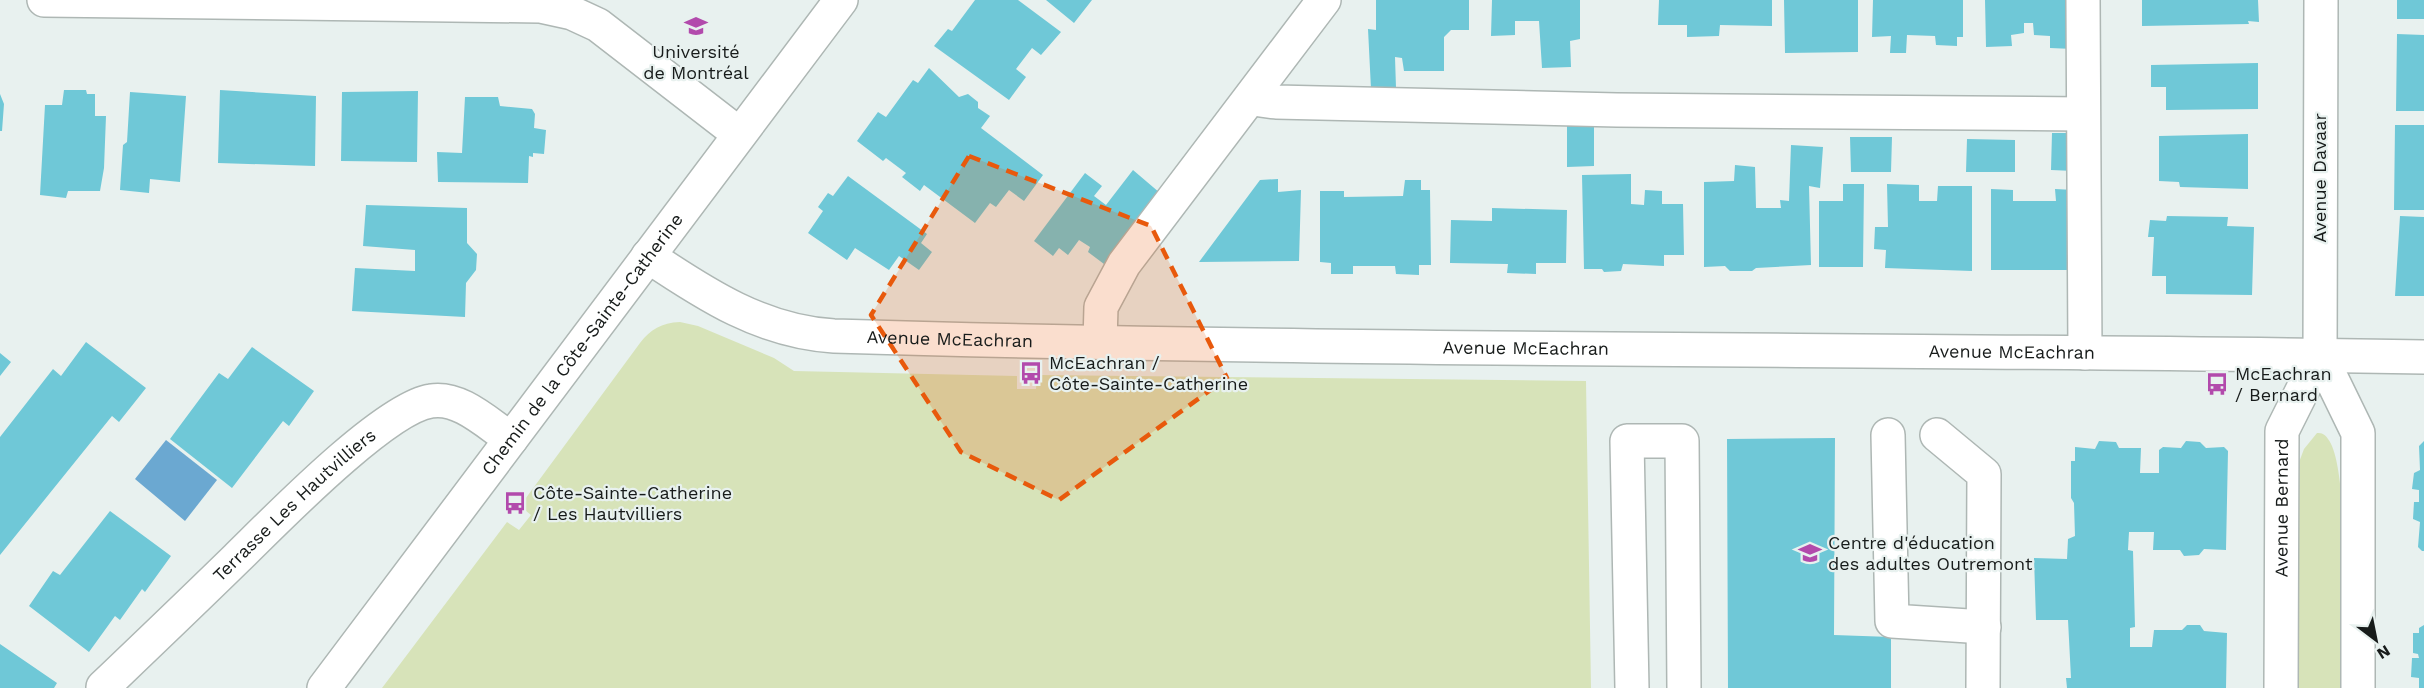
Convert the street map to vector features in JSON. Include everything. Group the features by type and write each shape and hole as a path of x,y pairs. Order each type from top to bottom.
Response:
{"street":[{"path":"44,0 540,6 572,13 598,25 739,134"},
{"name":"Chemin de la Côte-Sainte-Catherine","path":"324,688 841,0"},
{"path":"1100,342 1101,308 1112,284 1324,0"},
{"path":"2083,0 2085,353"},
{"name":"Avenue Davaar","path":"2320,356 2321,0"},
{"path":"1253,96 1260,100 1276,102 1594,110 2083,114"},
{"name":"Avenue McEachran","path":"648,256 722,303 751,317 796,332 834,336 1701,351 2424,357"},
{"path":"2320,356 2358,433 2358,688"},
{"name":"Avenue Bernard","path":"2281,688 2282,431 2320,356"},
{"name":"Terrasse Les Hautvilliers","path":"103,687 306,491 354,449 404,412 426,402 451,402 511,439"},
{"path":"1888,435 1892,621 1984,627"},
{"path":"1937,435 1984,474 1983,688"},
{"path":"1632,688 1627,441 1682,441 1684,688"}],"highlighted area":[{"path":"969,156 1151,226 1227,378 1059,500 961,452 871,315"}],"green space":[{"path":"680,322 698,326 774,358 794,371 1017,376 1017,389 1036,389 1037,375 1586,381 1591,688 382,688 507,522 519,530 531,515 520,506 640,343 657,328"},
{"path":"2317,433 2323,434 2328,439 2335,456 2340,484 2344,558 2343,688 2294,688 2298,465 2304,449"}],"water":[{"path":"166,440 217,480 185,521 135,479"}],"building":[{"path":"975,0 1018,0 1061,32 1041,55 1032,48 1016,69 1026,77 1009,100 934,46 948,29 952,31"},
{"path":"1046,0 1092,0 1074,23"},
{"path":"1376,0 1469,0 1469,30 1451,30 1444,37 1444,71 1404,71 1402,58 1395,57 1396,88 1371,89 1368,29 1376,30"},
{"path":"1492,0 1580,0 1580,39 1570,41 1571,67 1542,68 1539,21 1515,21 1515,35 1491,36"},
{"path":"1659,0 1772,0 1772,26 1720,25 1719,36 1687,37 1687,25 1658,25"},
{"path":"1784,0 1858,0 1858,52 1785,53"},
{"path":"1873,0 1963,0 1963,37 1957,37 1957,46 1936,45 1935,36 1907,35 1906,53 1890,53 1891,36 1872,37"},
{"path":"1985,0 2074,0 2073,49 2050,48 2050,36 2034,35 2033,23 2024,23 2024,33 2011,35 2012,46 1986,47"},
{"path":"2142,0 2258,0 2259,22 2142,26"},
{"path":"2397,0 2424,0 2424,19 2397,19"},
{"path":"2397,34 2424,35 2424,111 2396,111"},
{"path":"2258,63 2258,109 2166,110 2166,87 2151,87 2151,65"},
{"path":"929,68 959,97 968,94 978,102 978,108 990,116 981,128 1043,175 1024,201 1009,190 996,207 990,203 975,223 924,185 920,191 902,177 906,173 886,158 883,161 857,141 878,112 886,117 913,80 918,83"},
{"path":"64,90 86,90 87,94 95,94 95,116 106,116 104,168 100,191 68,191 66,198 40,195 45,105 62,105"},
{"path":"220,90 316,96 315,166 218,163"},
{"path":"418,91 417,162 341,161 342,92"},
{"path":"130,92 186,96 180,182 150,179 149,193 120,190 123,145 127,142"},
{"path":"0,94 4,104 2,131 0,131"},
{"path":"465,97 498,97 500,106 532,109 535,114 534,128 546,130 544,154 533,153 533,157 529,156 528,183 438,182 437,152 462,153"},
{"path":"1594,124 1594,166 1567,167 1567,125"},
{"path":"2395,125 2424,125 2424,210 2394,210"},
{"path":"2052,133 2075,133 2074,171 2051,170"},
{"path":"2248,134 2248,189 2180,187 2179,182 2159,181 2159,136"},
{"path":"1850,137 1892,137 1891,172 1851,172"},
{"path":"1967,139 2015,140 2015,172 1966,172"},
{"path":"1791,145 1823,147 1820,188 1809,186 1811,265 1756,268 1752,271 1730,271 1725,266 1704,267 1704,182 1734,181 1735,165 1755,167 1756,208 1781,208 1780,200 1789,201"},
{"path":"1133,170 1160,193 1104,264 1088,252 1090,247 1079,240 1068,255 1059,248 1053,256 1034,241 1085,173 1102,186 1094,196 1106,205"},
{"path":"1631,174 1631,204 1644,205 1645,190 1662,191 1662,204 1683,204 1684,255 1664,255 1664,266 1623,264 1621,271 1604,272 1602,269 1584,269 1582,175"},
{"path":"848,176 927,234 921,243 932,252 919,270 899,256 889,270 855,248 847,260 808,233 823,211 818,207 828,193 833,196"},
{"path":"1278,179 1278,192 1301,190 1299,261 1199,262 1260,180"},
{"path":"1405,180 1421,180 1421,190 1430,190 1431,265 1419,265 1419,275 1396,274 1395,266 1353,266 1353,274 1331,274 1331,263 1320,262 1320,191 1344,191 1344,197 1403,196"},
{"path":"1843,184 1864,184 1863,267 1819,267 1819,201 1843,201"},
{"path":"1887,184 1919,185 1919,201 1937,201 1938,186 1972,186 1972,271 1885,268 1886,250 1874,249 1875,227 1888,227"},
{"path":"1991,189 2013,190 2013,201 2056,201 2055,189 2074,190 2074,270 1991,270"},
{"path":"366,205 467,208 467,243 477,254 476,270 466,283 465,317 352,311 355,268 415,271 415,250 363,246"},
{"path":"1492,208 1567,210 1566,263 1536,263 1536,274 1507,273 1508,264 1450,263 1451,220 1492,221"},
{"path":"2167,216 2228,217 2227,226 2254,227 2252,295 2166,294 2166,276 2152,276 2154,237 2148,237 2150,220 2166,221"},
{"path":"2400,216 2424,217 2424,296 2395,296"},
{"path":"86,342 146,388 119,422 112,416 0,555 0,437 53,369 61,376"},
{"path":"252,347 314,391 289,426 283,421 232,488 170,439 219,373 228,379"},
{"path":"0,353 11,362 0,376"},
{"path":"1835,438 1834,635 1891,637 1891,688 1728,688 1727,439"},
{"path":"2099,441 2116,442 2119,448 2141,448 2140,473 2159,473 2159,450 2163,447 2181,448 2186,441 2200,442 2206,448 2224,447 2228,451 2226,550 2204,549 2199,555 2184,556 2180,550 2153,550 2154,532 2129,532 2128,550 2133,551 2135,627 2130,628 2130,647 2152,647 2154,630 2182,630 2187,625 2200,625 2204,631 2227,633 2226,688 2067,688 2066,678 2071,678 2068,620 2036,620 2034,558 2067,559 2068,539 2075,536 2074,503 2071,498 2071,461 2075,461 2075,447 2095,449"},
{"path":"2424,441 2424,551 2422,551 2418,547 2420,522 2413,519 2414,502 2419,502 2419,490 2412,489 2414,473 2420,470 2419,446"},
{"path":"110,511 171,556 145,592 142,589 120,620 115,616 89,652 29,606 53,571 60,575"},
{"path":"2424,625 2424,688 2419,688 2419,678 2411,677 2412,658 2419,658 2418,654 2413,653 2413,633 2419,633 2419,628"},
{"path":"0,644 57,683 54,688 0,688"}],"place":[{"name":"Université de Montréal","path":"696,26"},
{"name":"McEachran / Côte-Sainte-Catherine","path":"1031,373"},
{"name":"McEachran / Bernard","path":"2217,384"},
{"name":"Côte-Sainte-Catherine / Les Hautvilliers","path":"515,503"},
{"name":"Centre d'éducation des adultes Outremont","path":"1810,553"}]}
